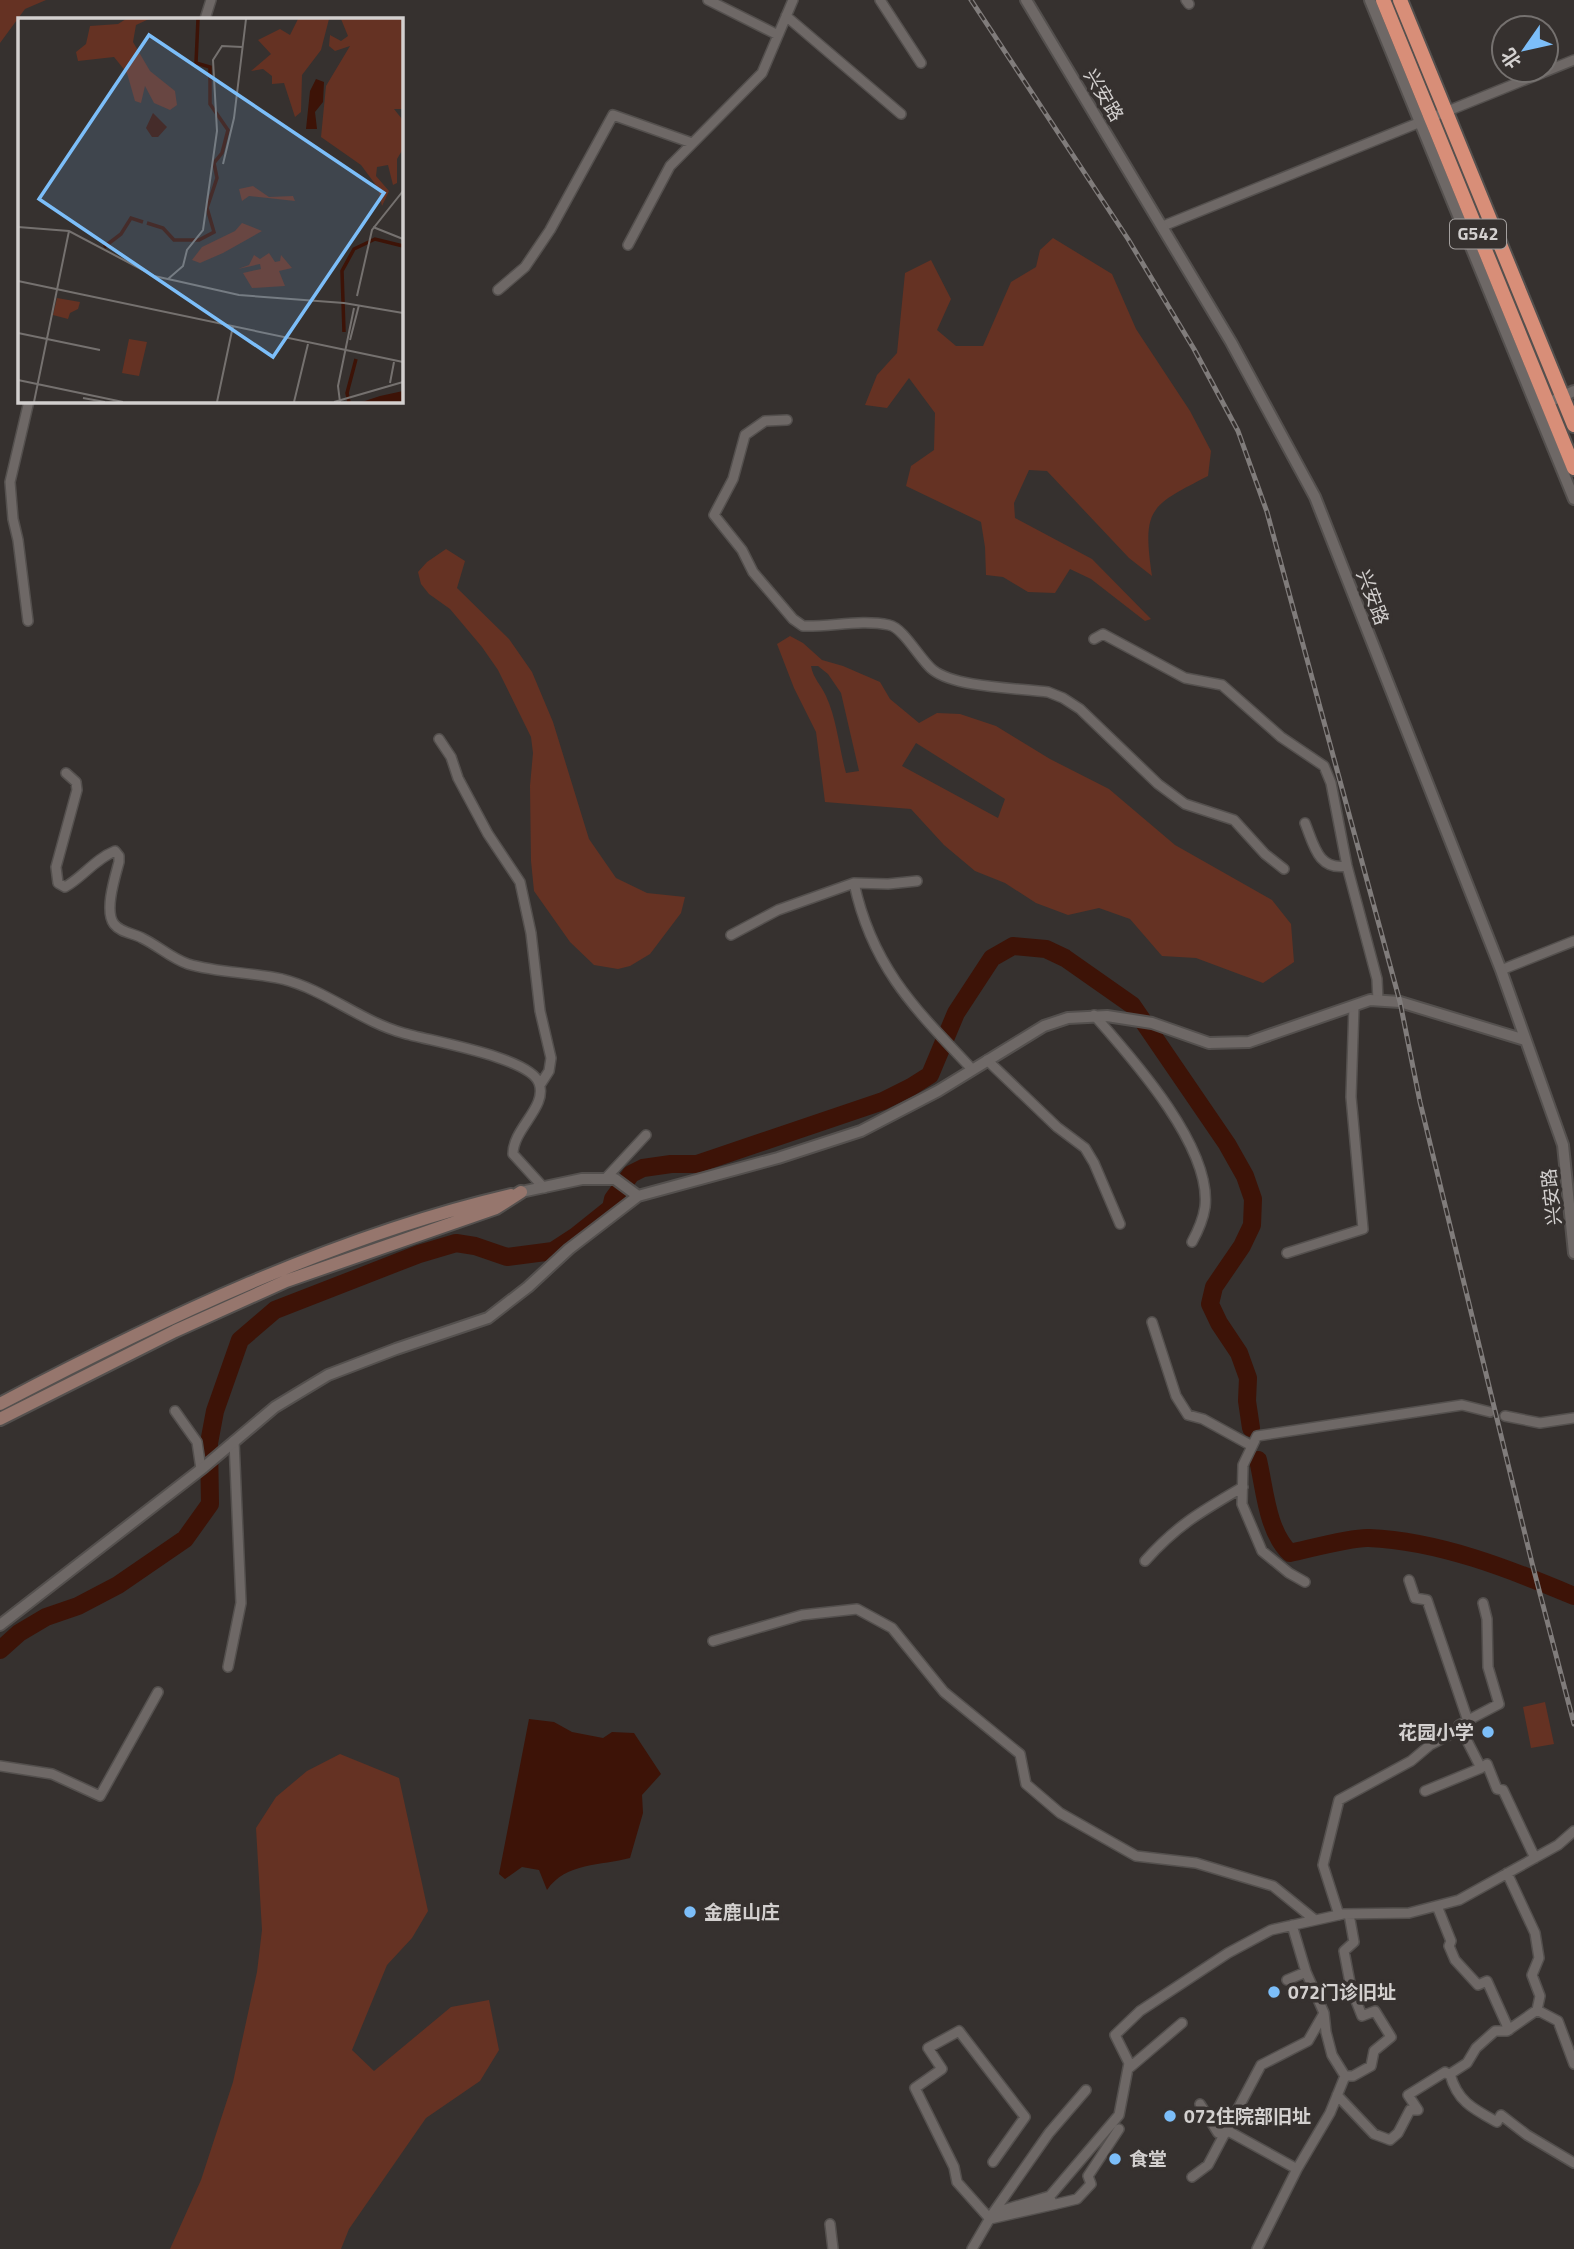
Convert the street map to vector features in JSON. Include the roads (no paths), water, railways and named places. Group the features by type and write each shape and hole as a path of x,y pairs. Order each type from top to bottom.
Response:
{"highway":[{"name":"G542","path":"1383,0 1424,121 1574,468"},
{"name":"G542","path":"1400,0 1445,112 1568,394 1574,425"}],"main road":[{"path":"0,1404 168,1319 282,1271 380,1233 521,1192"},
{"path":"0,1419 175,1331 286,1281 496,1208 521,1192"}],"street":[{"path":"205,18 211,0"},
{"path":"708,0 778,35"},
{"path":"628,245 670,166 762,73 793,0"},
{"path":"880,0 921,63"},
{"name":"兴安路","path":"1026,0 1231,342 1315,497 1501,970 1563,1145 1574,1253"},
{"path":"1370,0 1424,121 1574,499"},
{"path":"786,16 901,114"},
{"path":"1163,226 1574,60"},
{"path":"498,290 524,267 550,230 613,115 692,143"},
{"path":"1547,403 1568,394"},
{"path":"28,621 10,482 29,402"},
{"path":"787,420 765,421 744,435 733,479 714,514 742,550 753,572 793,618 803,626 890,625 934,671 952,680 1048,692 1063,698 1080,709 1158,784 1185,804 1234,820 1265,854 1284,869"},
{"path":"1094,639 1103,634 1185,678 1222,685 1281,737 1324,766 1331,783 1347,866 1377,979 1378,1000"},
{"path":"439,739 451,757 458,778 488,834 520,882 531,933 540,1011 551,1058 549,1071 540,1085"},
{"path":"66,773 76,782 77,790 55,875 58,883 65,887 94,863 115,851 119,862 110,910 116,926 141,937 186,964 281,979 310,988 371,1022 393,1030 440,1040 523,1067 536,1076 541,1097 513,1144 513,1154 544,1188"},
{"path":"1305,822 1324,863 1335,868 1347,866"},
{"path":"732,935 778,910 854,883 917,881"},
{"path":"854,883 860,913 892,979 972,1069"},
{"path":"1501,970 1574,941"},
{"path":"0,1625 216,1457 275,1407 328,1375 488,1318 528,1287 569,1249 638,1196 778,1158 861,1131 938,1091 1044,1026 1068,1018 1094,1015 1120,1017 1209,1043 1250,1042 1370,1000 1378,1000 1401,1002 1525,1040"},
{"path":"1287,1253 1363,1229 1351,1097 1354,1006"},
{"path":"1094,1015 1162,1096 1186,1138 1202,1178 1205,1204 1201,1226 1192,1242"},
{"path":"987,1060 1057,1127 1085,1148 1120,1224"},
{"path":"610,1179 646,1135"},
{"path":"521,1192 582,1179 610,1179 638,1196"},
{"path":"1152,1322 1176,1396 1188,1415 1203,1419 1252,1446"},
{"path":"1305,1581 1289,1573 1262,1551 1242,1504 1243,1465 1257,1436 1462,1405 1490,1412"},
{"path":"175,1411 197,1443 202,1468"},
{"path":"1505,1416 1540,1423 1574,1418"},
{"path":"228,1667 241,1603 234,1441"},
{"path":"1145,1561 1169,1534 1197,1513 1242,1488"},
{"path":"1409,1580 1415,1598 1427,1600 1481,1768"},
{"path":"1345,2076 1353,2076 1371,2066 1374,2051 1391,2037 1376,2011 1362,2016 1351,1988 1344,1951 1354,1942 1323,1865 1339,1800 1411,1761 1430,1745 1499,1704 1488,1667 1487,1619 1483,1603"},
{"path":"713,1641 802,1615 857,1609 892,1628 944,1692 1020,1754 1026,1784 1060,1813 1136,1856 1196,1863 1273,1886 1315,1920"},
{"path":"0,1766 52,1774 100,1796 158,1692"},
{"path":"1425,1791 1488,1764 1497,1788 1503,1790 1535,1858"},
{"path":"1051,2200 1119,2115 1129,2063 1115,2035 1140,2011 1245,1943 1271,1930 1344,1915 1409,1913 1459,1900 1558,1845 1574,1831"},
{"path":"1507,1874 1535,1933 1539,1958 1532,1975 1540,1996 1537,2010 1509,2030 1496,2031 1476,2048 1467,2063 1450,2074 1454,2090 1469,2106 1497,2122 1501,2115 1527,2135 1574,2163"},
{"path":"1437,1906 1451,1941 1449,1946 1455,1960 1478,1985 1487,1981 1509,2030"},
{"path":"1292,1926 1306,1972 1324,2013 1332,2055 1345,2076"},
{"path":"1287,1980 1306,1972"},
{"path":"1537,2010 1558,2021 1574,2064"},
{"path":"1192,2177 1208,2165 1261,2065 1308,2041 1324,2013"},
{"path":"1128,2069 1182,2023"},
{"path":"991,2216 957,2182 954,2167 915,2088 942,2069 928,2048 959,2031 1025,2118 993,2162"},
{"path":"1337,2095 1374,2134 1390,2140 1398,2133 1410,2110 1418,2110 1408,2095 1445,2072 1451,2076"},
{"path":"1257,2249 1297,2169 1330,2113 1345,2076"},
{"path":"972,2249 991,2216 1049,2133 1086,2090"},
{"path":"1200,2104 1218,2133 1226,2131 1297,2169"},
{"path":"991,2216 1051,2200 1077,2199 1091,2184 1088,2176 1119,2129"},
{"path":"830,2224 833,2249"}],"waterway":[{"path":"0,1650 19,1633 46,1617 78,1606 118,1585 185,1539 210,1504 209,1443 215,1411 240,1340 275,1310 419,1254 456,1243 475,1246 507,1257 553,1251 611,1208 613,1199 631,1174 643,1168 697,1164 883,1101 930,1075 956,1013 992,958 1013,946 1046,949 1065,958 1132,1005 1227,1144 1245,1176 1253,1199 1252,1225 1242,1246 1214,1287 1210,1304 1239,1353 1248,1378 1247,1401 1251,1428"},
{"path":"1258,1460 1272,1522 1282,1544 1290,1553 1361,1538 1395,1540 1474,1558 1574,1596"}],"railway":[{"path":"971,0 1128,239 1194,349 1238,431 1267,512 1400,1002 1420,1102 1574,1724"}],"place":[{"name":"花园小学","path":"1488,1732"},
{"name":"金鹿山庄","path":"690,1912"},
{"name":"072门诊旧址","path":"1274,1992"},
{"name":"072住院部旧址","path":"1170,2116"},
{"name":"食堂","path":"1115,2159"}]}
